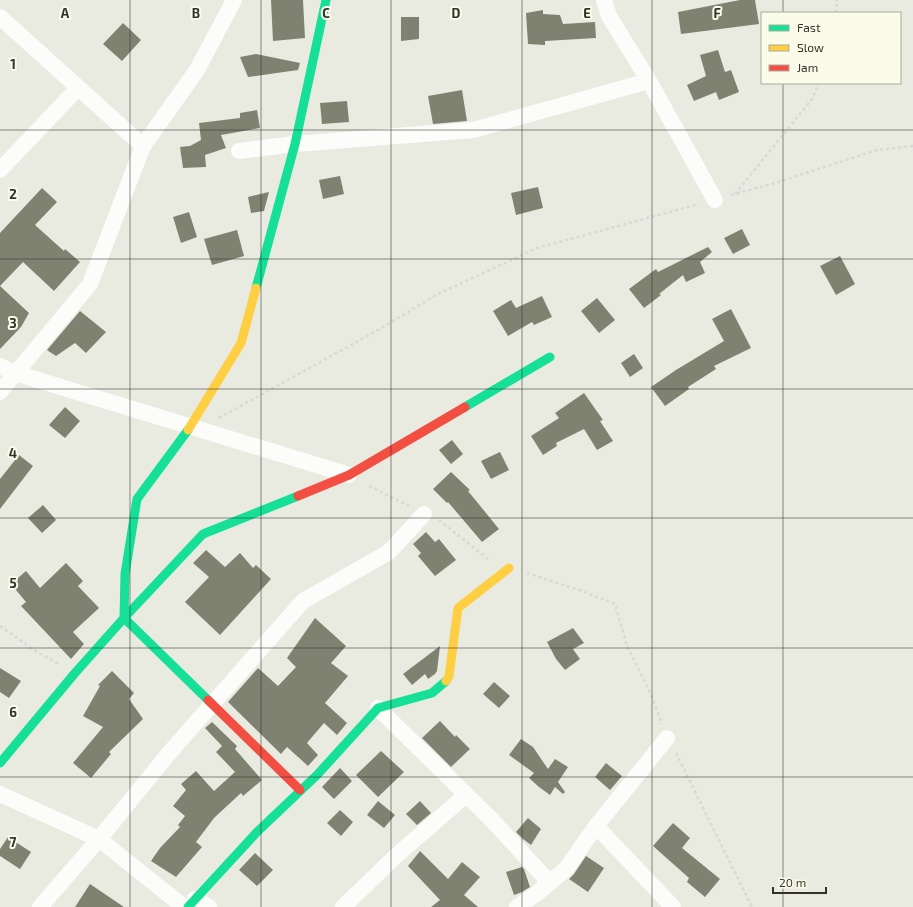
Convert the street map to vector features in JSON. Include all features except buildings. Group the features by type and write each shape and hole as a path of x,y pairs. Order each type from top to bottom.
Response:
{"street":[{"path":"0,392 90,284 142,146 197,70 234,0"},
{"path":"300,790 124,618 125,574 137,499 190,427 241,343 295,144 326,0"},
{"path":"604,0 610,16 649,81 716,200"},
{"path":"0,17 142,146"},
{"path":"239,150 295,144 473,130 649,81"},
{"path":"0,170 78,88"},
{"path":"0,763 124,618 202,534 349,475 550,356"},
{"path":"0,366 15,373 349,475"},
{"path":"40,907 99,839 170,752 303,601 389,552 424,514"},
{"path":"0,794 99,839 194,905 258,832 317,775 378,708 432,693 444,683 449,676 458,608 509,568"},
{"path":"378,708 505,834 550,883"},
{"path":"517,907 550,883 566,869 596,826 667,738"},
{"path":"343,907 398,854 466,795"},
{"path":"596,826 673,907"}],"path":[{"path":"836,12 837,0"},
{"path":"734,194 812,99 819,84"},
{"path":"217,419 378,330 438,294 537,248 772,184 877,150 913,146"},
{"path":"349,475 397,501 439,520 493,562 582,591 615,604 627,646 651,694 667,738 682,762 752,907"},
{"path":"0,626 37,652 75,674"}],"traffic: fast":[{"path":"256,288 295,144 326,0"},
{"path":"465,407 550,357"},
{"path":"188,430 137,499 125,574 124,618 208,700"},
{"path":"0,763 75,673 124,618 203,534 298,496"},
{"path":"188,907 257,832 317,775 378,708 432,693 446,681"}],"traffic: slow":[{"path":"188,430 241,343 256,288"},
{"path":"446,681 449,676 458,608 509,568"}],"traffic: jam":[{"path":"298,496 349,475 465,407"},
{"path":"208,700 300,790"}]}
